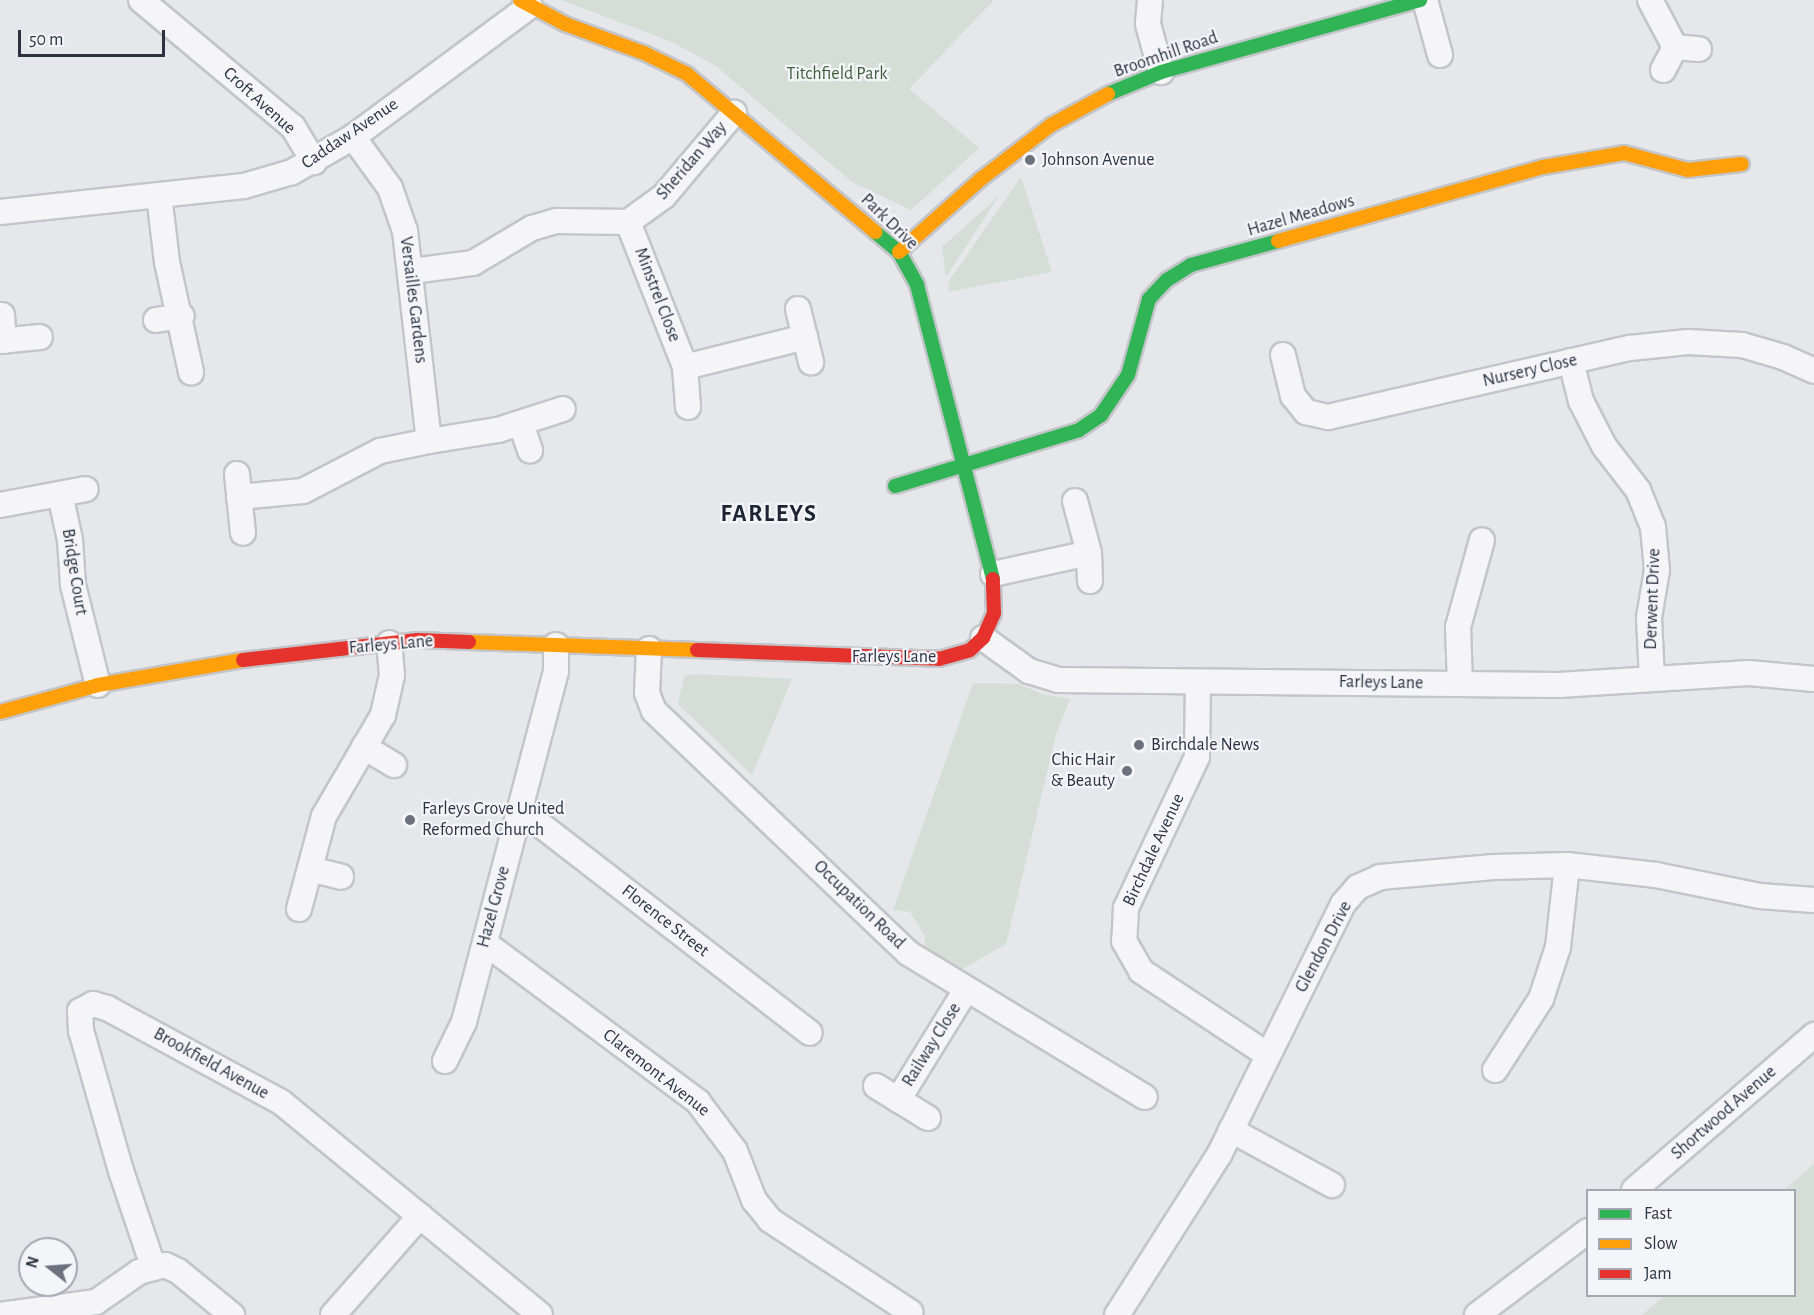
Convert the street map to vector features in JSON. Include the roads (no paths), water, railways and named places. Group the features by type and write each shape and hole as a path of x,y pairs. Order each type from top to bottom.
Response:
{"street":[{"name":"Croft Avenue","path":"141,0 293,127 314,162"},
{"path":"1150,0 1148,24 1161,72"},
{"name":"Broomhill Road","path":"898,252 981,179 1051,125 1104,96 1161,72 1420,0"},
{"path":"1425,0 1440,55"},
{"path":"1650,0 1675,47"},
{"name":"Caddaw Avenue","path":"0,212 269,181 314,162 353,137 525,3"},
{"name":"Park Drive","path":"525,3 687,74 898,252 917,285 993,574 994,613 983,638"},
{"path":"1675,47 1699,49"},
{"path":"1663,70 1675,47"},
{"name":"Sheridan Way","path":"628,222 664,196 734,113"},
{"name":"Versailles Gardens","path":"353,137 390,188 405,231 412,271 429,441"},
{"name":"Hazel Meadows","path":"895,486 1079,430 1101,415 1128,375 1137,328 1149,299 1167,280 1191,265 1543,167 1624,153 1688,170 1742,164"},
{"path":"159,195 167,262 182,316 191,372"},
{"path":"412,271 473,263 532,228 557,221 628,222"},
{"name":"Minstrel Close","path":"628,222 686,367 688,407"},
{"path":"798,309 811,362"},
{"path":"2,315 2,341 40,337"},
{"path":"156,320 182,316"},
{"path":"686,367 805,337"},
{"name":"Nursery Close","path":"1283,355 1293,396 1306,411 1328,417 1630,348 1688,342 1742,345 1783,357 1814,371"},
{"name":"Derwent Drive","path":"1570,361 1581,401 1604,446 1638,490 1653,527 1657,570 1649,618 1653,679"},
{"path":"243,533 238,486 303,491 380,451 521,424 563,409"},
{"path":"521,424 530,450"},
{"path":"0,505 86,489"},
{"name":"Bridge Court","path":"60,494 70,540 73,585 98,685"},
{"path":"1076,501 1089,553 1090,581"},
{"path":"1460,684 1458,627 1482,540"},
{"path":"993,574 1089,553"},
{"name":"Farleys Lane","path":"0,712 98,685 235,661 418,640 939,659 970,650 983,638 1029,671 1046,678 1198,682 1559,685 1749,673 1814,679"},
{"path":"299,909 324,816 383,716 391,692 389,643"},
{"name":"Hazel Grove","path":"445,1061 464,1022 556,671 556,645"},
{"name":"Occupation Road","path":"649,649 647,693 654,711 908,953 1144,1098"},
{"name":"Birchdale Avenue","path":"1198,682 1197,757 1125,908 1124,941 1130,958 1141,971 1268,1055"},
{"path":"364,747 394,765"},
{"name":"Florence Street","path":"520,809 810,1033"},
{"path":"1496,1070 1541,999 1558,947 1567,865"},
{"name":"Glendon Drive","path":"1117,1315 1231,1130 1343,904 1358,887 1380,877 1567,865 1656,875 1760,896 1814,900"},
{"path":"310,869 341,878"},
{"name":"Claremont Avenue","path":"485,943 698,1102 735,1151 754,1200 770,1220 910,1312"},
{"name":"Railway Close","path":"898,1100 966,990"},
{"name":"Brookfield Avenue","path":"153,1266 121,1171 81,1031 80,1011 93,1004 107,1008 281,1102 540,1315"},
{"name":"Shortwood Avenue","path":"1636,1189 1814,1035"},
{"name":"Railway Close","path":"876,1086 928,1118"},
{"path":"1231,1130 1332,1185"},
{"path":"333,1315 420,1216"},
{"path":"1476,1315 1586,1232"},
{"path":"0,1315 96,1302 153,1266 178,1271 232,1315"}],"place":[{"name":"Johnson Avenue","path":"1030,160"},
{"name":"Birchdale News","path":"1139,745"},
{"name":"Chic Hair & Beauty","path":"1127,771"},
{"name":"Farleys Grove United Reformed Church","path":"410,820"}],"district":[{"name":"FARLEYS","path":"769,515"}],"park label":[{"name":"Titchfield Park","path":"837,74"}]}
